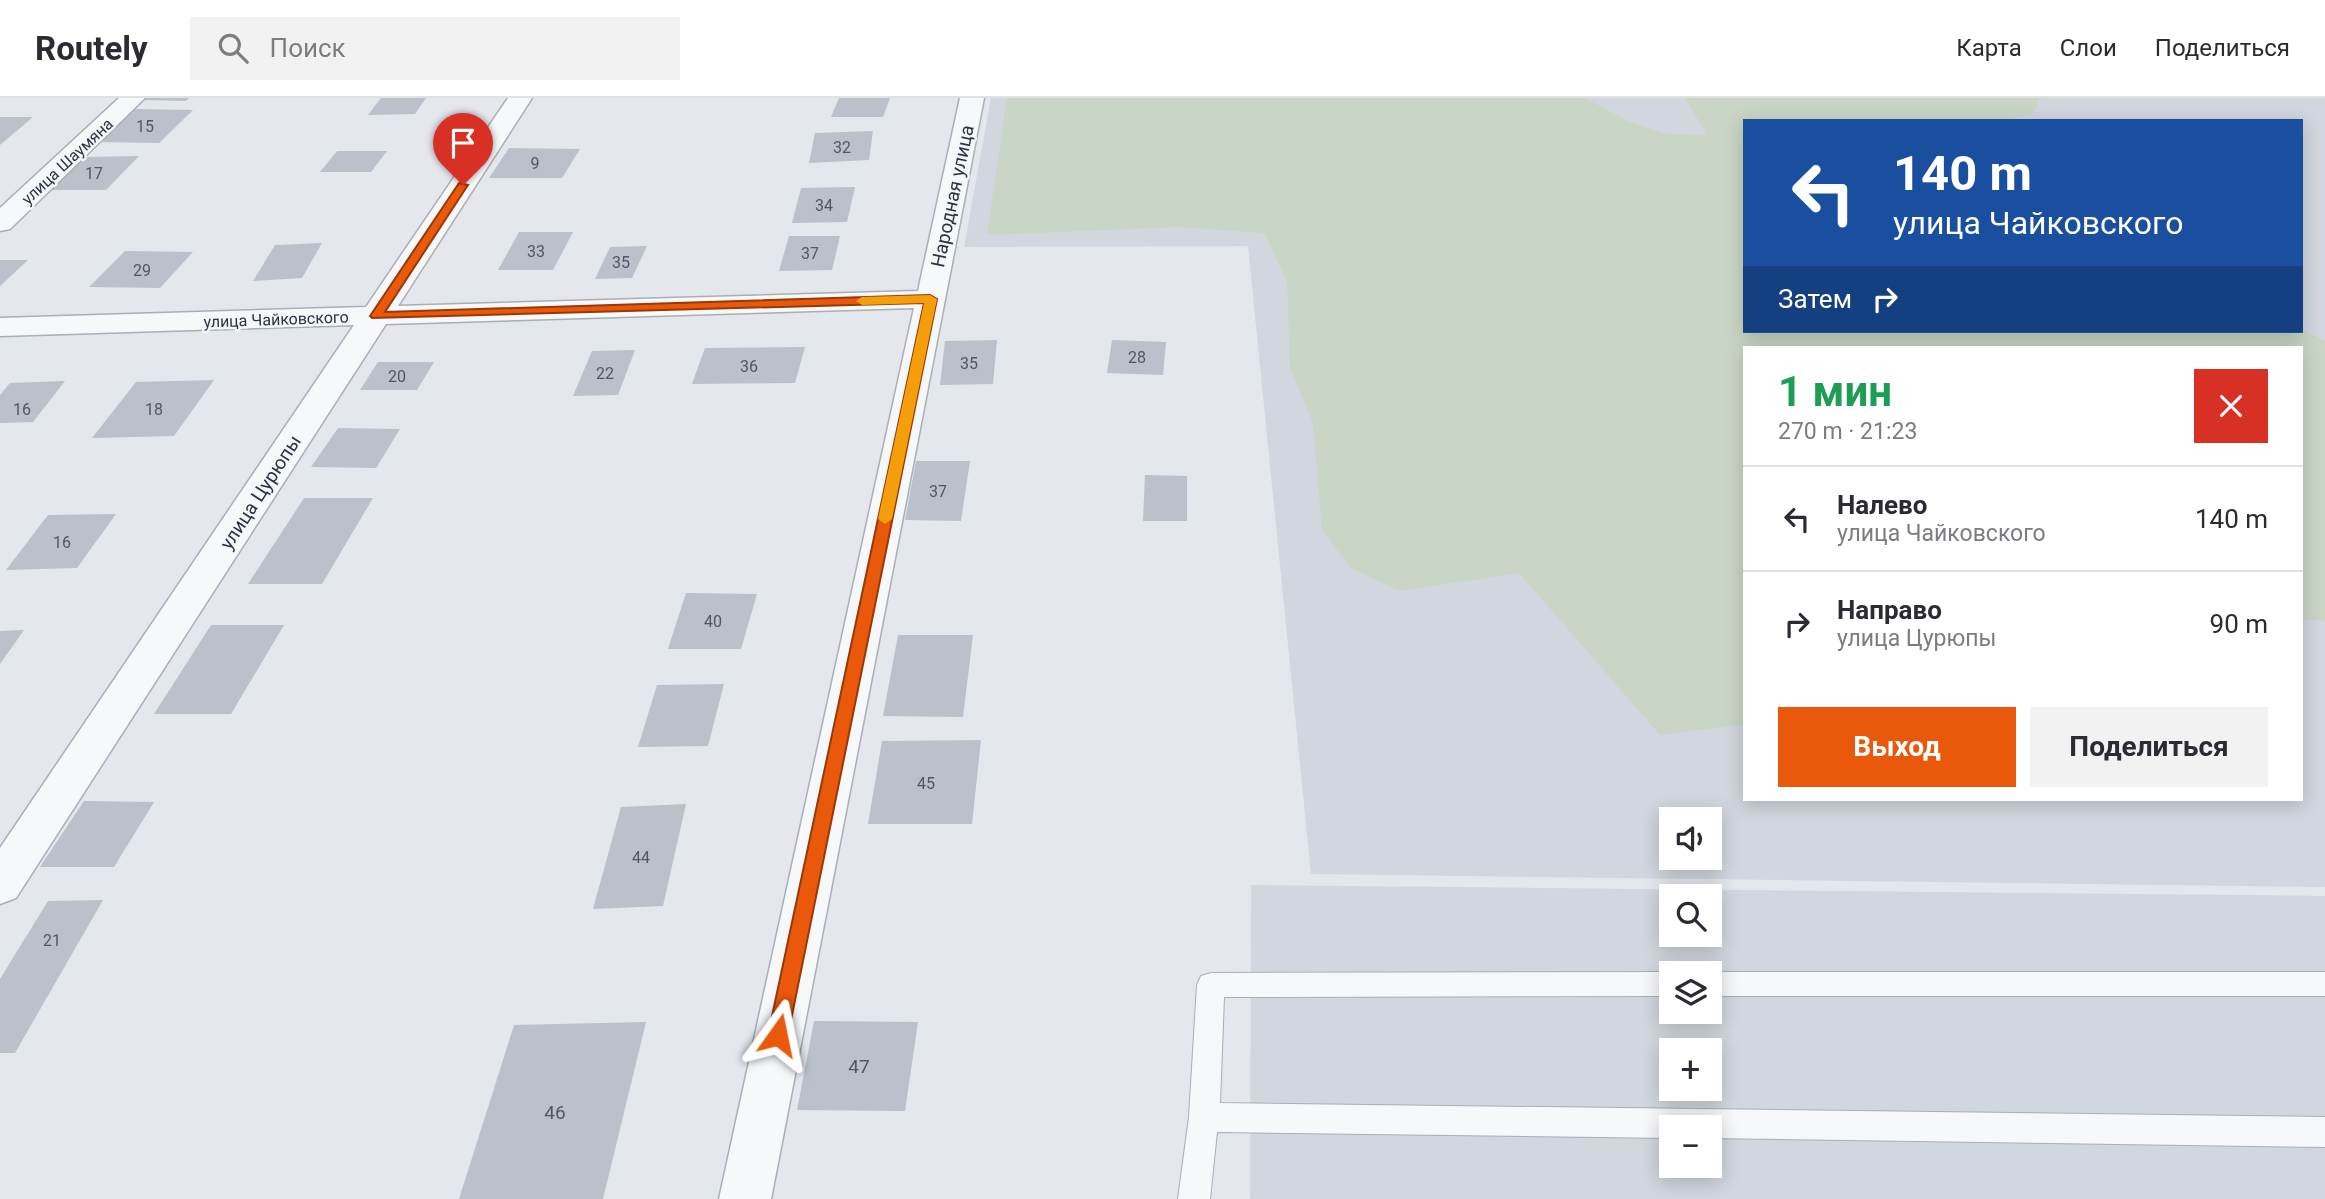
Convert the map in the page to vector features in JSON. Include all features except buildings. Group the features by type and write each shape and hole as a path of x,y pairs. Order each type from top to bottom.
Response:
{"street":[{"name":"улица Шаумяна","path":"0,223 133,98"},
{"name":"улица Цурюпы","path":"0,886 520,98"},
{"name":"Народная улица","path":"745,1199 972,98"},
{"name":"улица Чайковского","path":"0,327 930,299"}],"lane":[{"path":"1194,1199 1204,1117 1211,985 1659,984"},
{"path":"1722,984 2325,984"},
{"path":"1204,1117 2325,1132"}],"shaded area":[{"path":"991,98 2325,98 2325,887 1311,874 1248,246 964,247"},
{"path":"1251,885 1659,889 1659,947 1722,947 1722,890 2325,896 2325,1199 1250,1199"}],"green space":[{"path":"1007,98 1585,98 1630,122 1667,134 1707,135 1685,98 2041,98 2032,114 2008,119 1743,119 1743,333 2303,333 2303,330 2325,341 2325,621 2303,619 2303,346 1743,346 1743,724 1660,735 1519,573 1400,591 1351,568 1322,530 1313,423 1290,367 1287,281 1264,233 1178,227 987,235"}],"slow traffic":[{"path":"862,301 930,299 885,519"}],"route":[{"path":"463,185 377,316 930,299 778,1035"}]}
